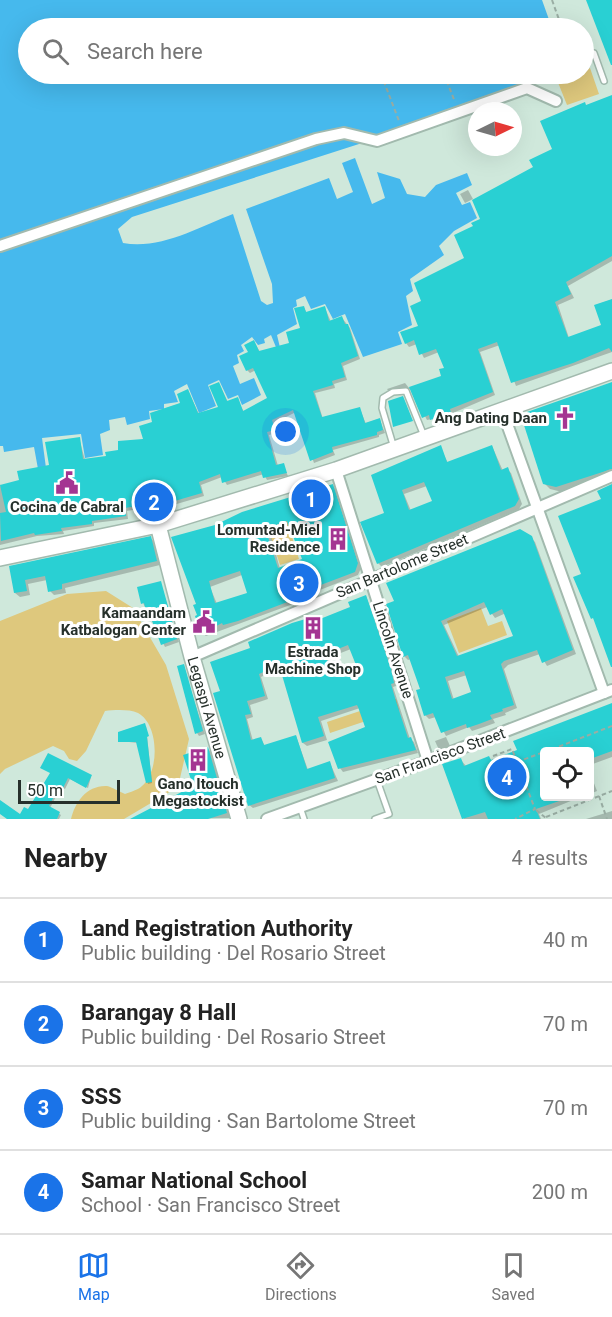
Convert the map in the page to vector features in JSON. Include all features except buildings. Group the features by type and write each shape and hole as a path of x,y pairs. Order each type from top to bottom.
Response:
{"street":[{"path":"0,246 316,139 345,133 377,141 527,88 556,101"},
{"path":"0,558 158,525 336,470 612,371"},
{"path":"502,410 608,692"},
{"name":"Lincoln Avenue","path":"336,470 429,761"},
{"name":"San Bartolome Street","path":"192,657 612,476"},
{"name":"Legaspi Avenue","path":"158,525 192,657 239,819"},
{"name":"San Francisco Street","path":"274,818 608,692"}],"lane":[{"path":"594,53 604,81"},
{"path":"395,449 382,408 383,398 393,392 406,391 411,397 425,438"},
{"path":"375,819 390,816 377,780"},
{"path":"300,807 304,819"}],"path":[{"path":"552,0 558,18"},
{"path":"385,84 401,127"},
{"path":"448,84 456,106"},
{"path":"560,746 612,726"},
{"path":"493,756 512,749 535,809 547,818 612,791"},
{"path":"517,762 540,754"},
{"path":"599,796 607,819"},
{"path":"515,819 535,809"}],"shaded area":[{"path":"594,80 599,94 567,105 559,84 594,84"},
{"path":"287,521 299,559 280,565 268,528"},
{"path":"106,591 133,608 166,665 189,739 178,787 124,819 71,819 79,801 94,788 107,786 125,794 142,786 152,770 154,759 155,748 150,727 138,713 126,710 105,711 86,751 77,761 69,759 64,751 53,746 5,769 0,774 0,621 67,594"},
{"path":"481,608 488,626 502,621 507,635 459,653 447,621"},
{"path":"396,699 399,710 330,733 327,722"}],"water":[{"path":"0,0 542,0 548,18 18,18 18,84 528,84 478,102 468,102 468,106 387,135 132,217 118,229 123,243 151,243 179,236 233,214 261,301 267,305 273,303 272,284 246,209 329,178 337,199 353,192 342,163 355,158 372,204 385,198 377,172 400,179 407,194 425,197 436,185 467,173 472,185 456,193 462,205 470,202 477,218 454,231 439,246 444,255 410,279 413,291 406,296 412,325 398,332 402,344 363,357 345,314 333,319 325,304 311,309 305,296 296,300 297,306 293,308 297,324 277,335 282,356 280,357 271,335 264,339 265,343 258,345 252,337 241,345 244,351 237,355 239,363 233,366 240,384 254,378 261,395 242,405 238,395 228,399 219,380 208,385 216,406 199,413 187,384 174,391 178,402 164,404 164,409 149,411 150,419 127,425 125,417 109,420 110,430 100,434 103,455 85,458 81,434 42,438 46,468 38,469 34,447 4,452 3,446 0,446"}],"place":[{"name":"Ang Dating Daan","path":"565,418"},
{"name":"Cocina de Cabral","path":"67,483"},
{"name":"Land Registration Authority","path":"311,499"},
{"name":"Barangay 8 Hall","path":"154,502"},
{"name":"Lomuntad-Miel Residence","path":"338,539"},
{"name":"SSS","path":"299,583"},
{"name":"Kamaandam Katbalogan Center","path":"204,622"},
{"name":"Estrada Machine Shop","path":"313,628"},
{"name":"Gano Itouch Megastockist","path":"198,760"},
{"name":"Samar National School","path":"507,777"}]}
